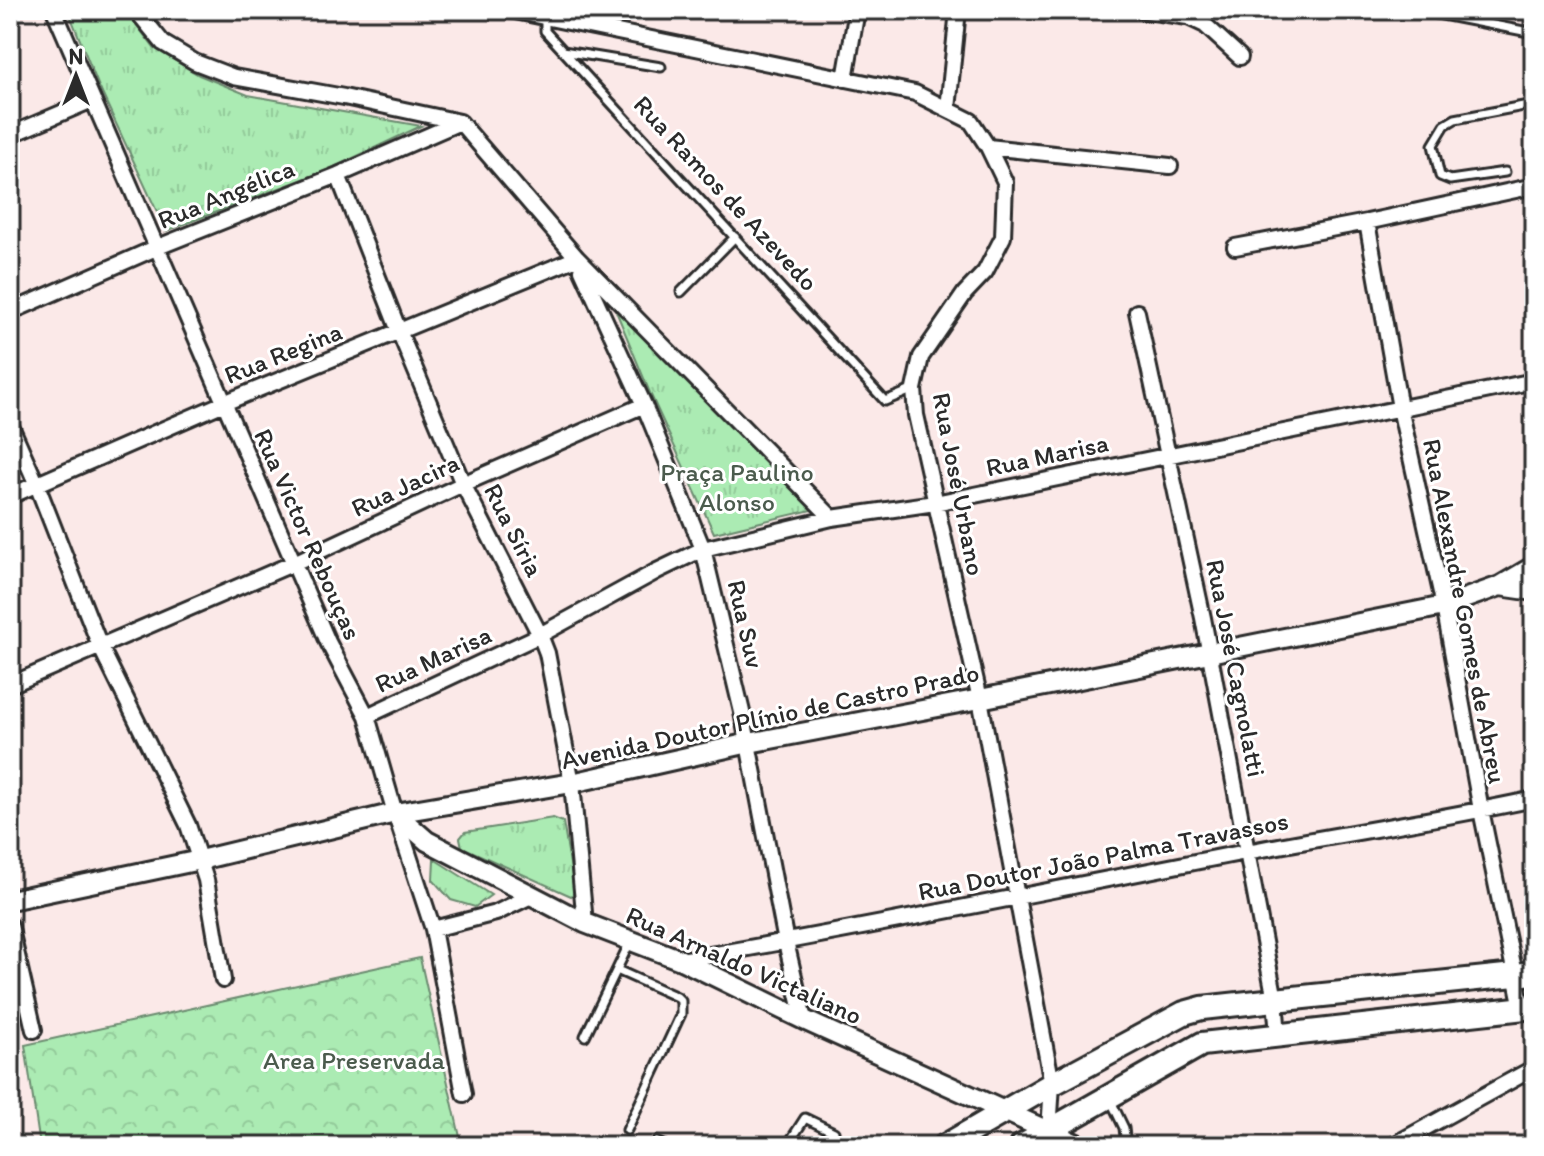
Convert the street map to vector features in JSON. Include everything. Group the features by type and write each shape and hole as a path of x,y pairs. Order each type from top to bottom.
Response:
{"main road":[{"path":"945,1146 1184,1013 1202,1008 1525,974"},
{"path":"1022,1146 1202,1044 1528,1007"}],"street":[{"name":"Rua Victor Rebouças","path":"54,10 328,642 367,716 433,929 464,1094"},
{"path":"136,10 163,43 195,62 234,77 460,122 577,258 832,518"},
{"path":"510,10 552,15"},
{"path":"845,79 857,10"},
{"path":"948,109 958,10"},
{"path":"1140,10 1188,17 1205,25 1240,57"},
{"name":"Rua José Urbano","path":"552,15 915,93 971,121 1005,182 1003,237 985,272 965,293 921,357 914,389 916,415 980,699 1052,1084 1049,1131"},
{"path":"10,135 92,100"},
{"name":"Rua Angélica","path":"10,312 460,122"},
{"path":"988,147 1170,166"},
{"name":"Rua Síria","path":"338,175 463,484 547,653 572,783 585,923"},
{"path":"1235,247 1534,186"},
{"name":"Rua Alexandre Gomes de Abreu","path":"1367,222 1400,408 1444,606 1481,810 1525,974 1528,1007"},
{"name":"Rua Regina","path":"10,496 224,403 577,258"},
{"name":"Rua Suv","path":"577,258 644,405 703,549 749,743 786,942 804,1020"},
{"name":"Rua José Cagnolatti","path":"1137,312 1210,653 1275,1000 1278,1035"},
{"name":"Rua Marisa","path":"367,716 540,635 703,549 832,518 935,503 1534,381"},
{"name":"Rua Jacira","path":"10,685 294,563 463,484 644,405"},
{"path":"10,424 100,646 188,825 206,880 223,980"},
{"name":"Avenida Doutor Plínio de Castro Prado","path":"10,900 200,860 395,813 572,783 749,743 1444,606 1500,586 1534,566"},
{"path":"1500,586 1534,591"},
{"name":"Rua Doutor João Palma Travassos","path":"681,960 1534,799"},
{"name":"Rua Arnaldo Victaliano","path":"395,813 427,841 585,923 681,960 804,1020 1081,1146"},
{"path":"433,929 496,913 531,896"},
{"path":"10,925 34,1030"},
{"path":"1392,1146 1534,1068"}],"lane":[{"path":"1422,11 1534,33"},
{"name":"Rua Ramos de Azevedo","path":"552,15 545,31 885,401 914,389"},
{"path":"563,51 661,67"},
{"path":"1505,172 1450,180 1440,176 1433,145 1445,125 1455,119 1534,104"},
{"path":"681,292 735,237"},
{"path":"585,1036 630,940"},
{"path":"617,970 677,997 682,1006 627,1130"},
{"path":"1109,1096 1124,1128 1126,1146"},
{"path":"787,1146 805,1118 834,1132"},
{"path":"657,1142 666,1146"}],"green space":[{"path":"68,10 125,10 154,48 199,75 248,95 421,126 330,169 166,231 99,87"},
{"name":"Praça Paulino Alonso","path":"611,299 816,509 714,533"},
{"path":"553,818 563,822 575,893 571,896 462,847 460,838 465,832"},
{"path":"434,859 491,895 475,907 451,900 433,880"},
{"name":"Area Preservada","path":"420,958 462,1146 40,1146 25,1045"}]}
